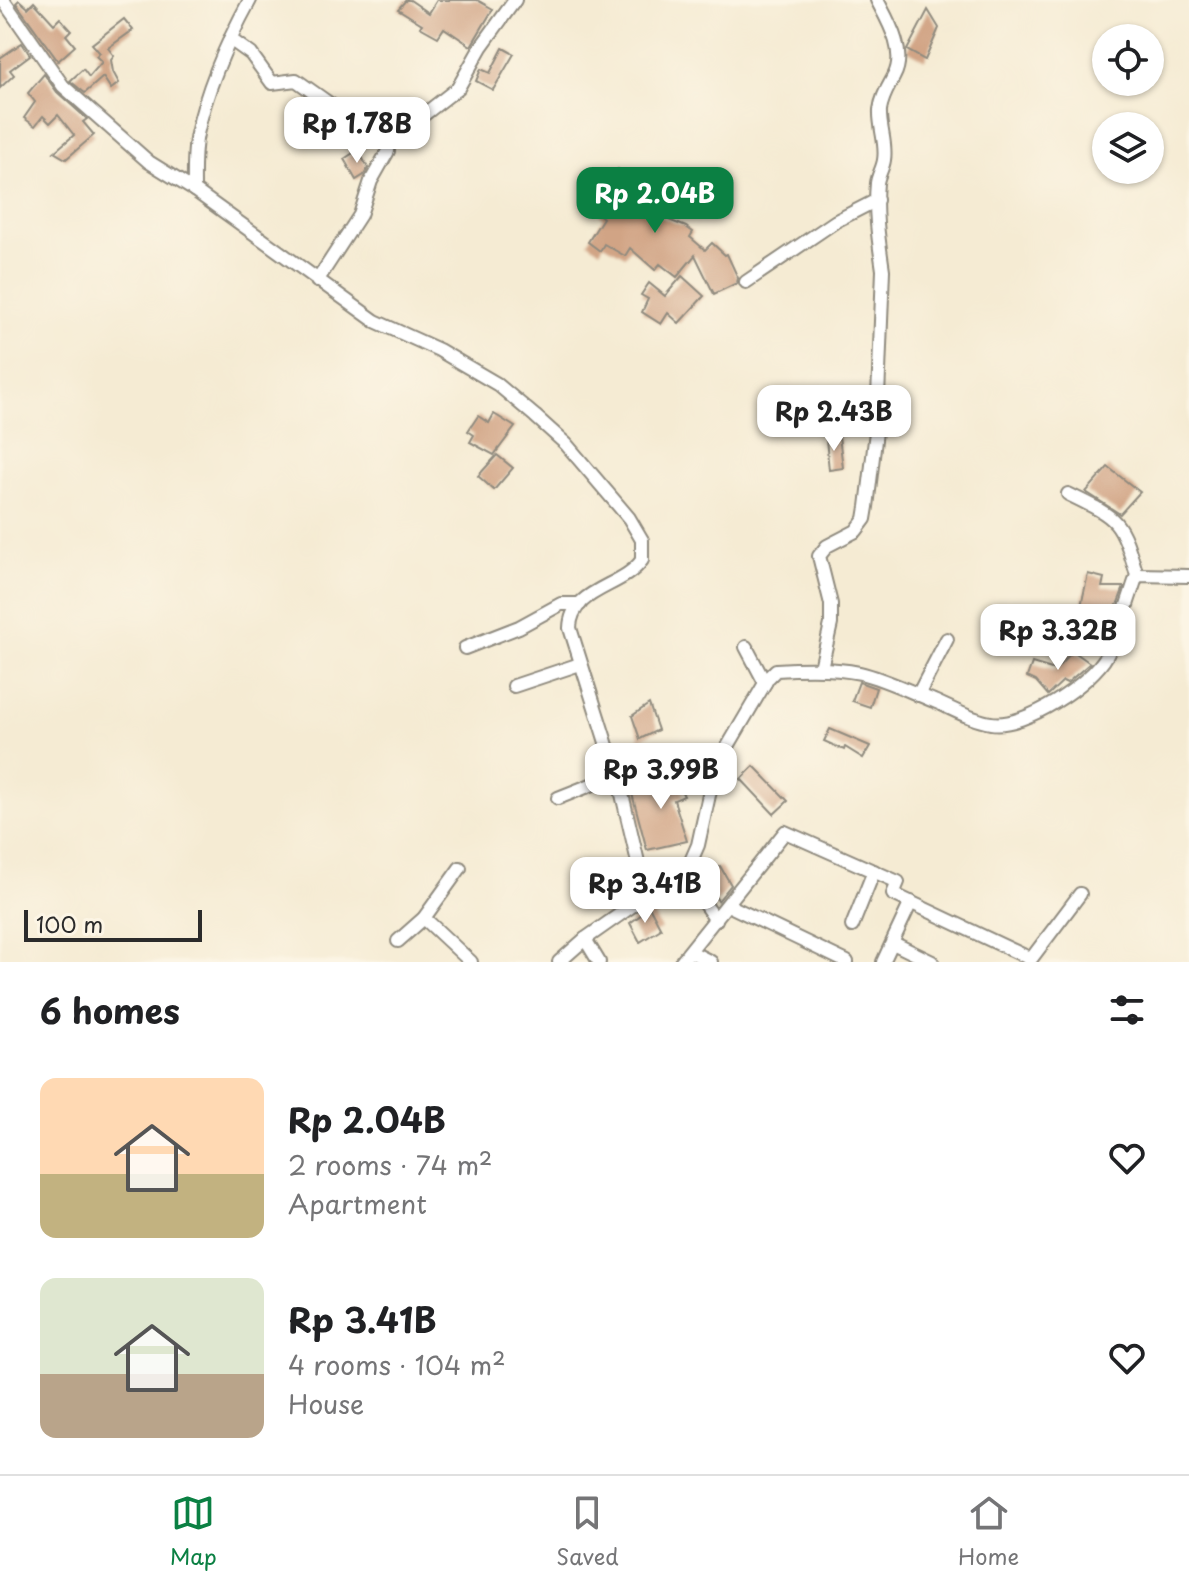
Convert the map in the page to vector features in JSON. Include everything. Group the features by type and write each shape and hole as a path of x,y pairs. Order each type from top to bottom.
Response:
{"street":[{"path":"194,190 197,136 223,50 250,0"},
{"path":"230,39 251,54 272,83 296,80 351,119 388,125 405,124 417,120 458,88 481,47 515,0"},
{"path":"821,668 831,624 831,604 820,552 856,531 865,519 877,423 883,270 879,249 877,180 885,157 880,122 882,99 896,73 897,56 895,36 877,0"},
{"path":"7,1 63,86 149,162 194,190 375,321 439,350 497,384 566,444 607,489 642,540 644,554 630,574 594,592 580,604 571,614 570,628 616,775 646,896"},
{"path":"317,281 360,215 371,181 388,151 388,125"},
{"path":"746,282 836,221 877,200"},
{"path":"559,962 585,939 691,861 721,758 765,683 776,670 821,668 863,674 986,723 1008,723 1039,712 1057,701 1105,659 1137,575 1127,542 1113,517 1068,494"},
{"path":"1137,575 1189,576"},
{"path":"465,648 519,627 561,604 580,604"},
{"path":"918,695 947,639"},
{"path":"746,647 765,683"},
{"path":"514,686 580,664"},
{"path":"558,798 616,775"},
{"path":"711,962 686,957 785,832 898,882 893,894 1031,959 1080,894"},
{"path":"398,941 424,918 460,868"},
{"path":"681,871 716,920"},
{"path":"852,926 874,871"},
{"path":"883,962 911,902"},
{"path":"728,905 847,962"},
{"path":"424,918 471,962"},
{"path":"585,939 599,962"},
{"path":"893,943 932,962"}],"building":[{"path":"19,0 28,8 34,2 54,24 60,18 71,30 66,35 75,46 58,61 16,3"},
{"path":"406,0 429,13 437,0 477,0 493,9 471,46 444,28 438,37 420,27 422,24 398,9"},
{"path":"928,10 939,28 925,60 907,50"},
{"path":"124,19 133,30 108,48 114,56 111,60 113,72 119,83 111,89 103,77 85,93 70,81 83,69 89,77 102,62 96,56 100,53 92,44"},
{"path":"22,43 30,55 10,70 14,75 0,88 0,58"},
{"path":"503,48 514,54 493,90 476,81 481,69 490,73"},
{"path":"44,74 57,92 87,119 83,122 94,135 66,159 54,152 74,135 58,115 50,123 43,116 35,126 24,118 35,102 28,93"},
{"path":"358,150 368,168 356,180 344,159"},
{"path":"618,169 655,197 644,210 686,227 693,232 690,237 705,250 712,243 727,254 738,278 737,283 714,294 695,255 677,277 660,264 655,270 630,248 625,256 604,244 600,251 588,242 603,218 599,214 615,196 603,184"},
{"path":"682,276 704,296 679,323 668,313 661,324 642,312 648,299 641,295 649,283 665,296"},
{"path":"494,414 515,427 494,455 470,442 474,435 468,431 478,416 489,423"},
{"path":"839,436 843,468 829,470 826,439"},
{"path":"497,455 513,468 494,490 478,476"},
{"path":"1108,467 1140,492 1120,514 1086,492"},
{"path":"1088,574 1104,578 1102,587 1124,587 1102,644 1097,642 1103,612 1081,606"},
{"path":"1073,651 1090,663 1048,695 1036,681 1027,677 1032,663 1055,670"},
{"path":"859,682 876,688 870,707 852,701"},
{"path":"649,704 658,730 640,739 632,716"},
{"path":"830,729 870,746 863,758 845,747 844,750 824,741"},
{"path":"754,766 788,801 774,814 741,779"},
{"path":"684,771 692,789 682,792 684,796 674,800 687,841 647,850 631,790"},
{"path":"720,866 731,885 718,901 703,875"},
{"path":"650,908 661,929 640,942 630,923"}]}
